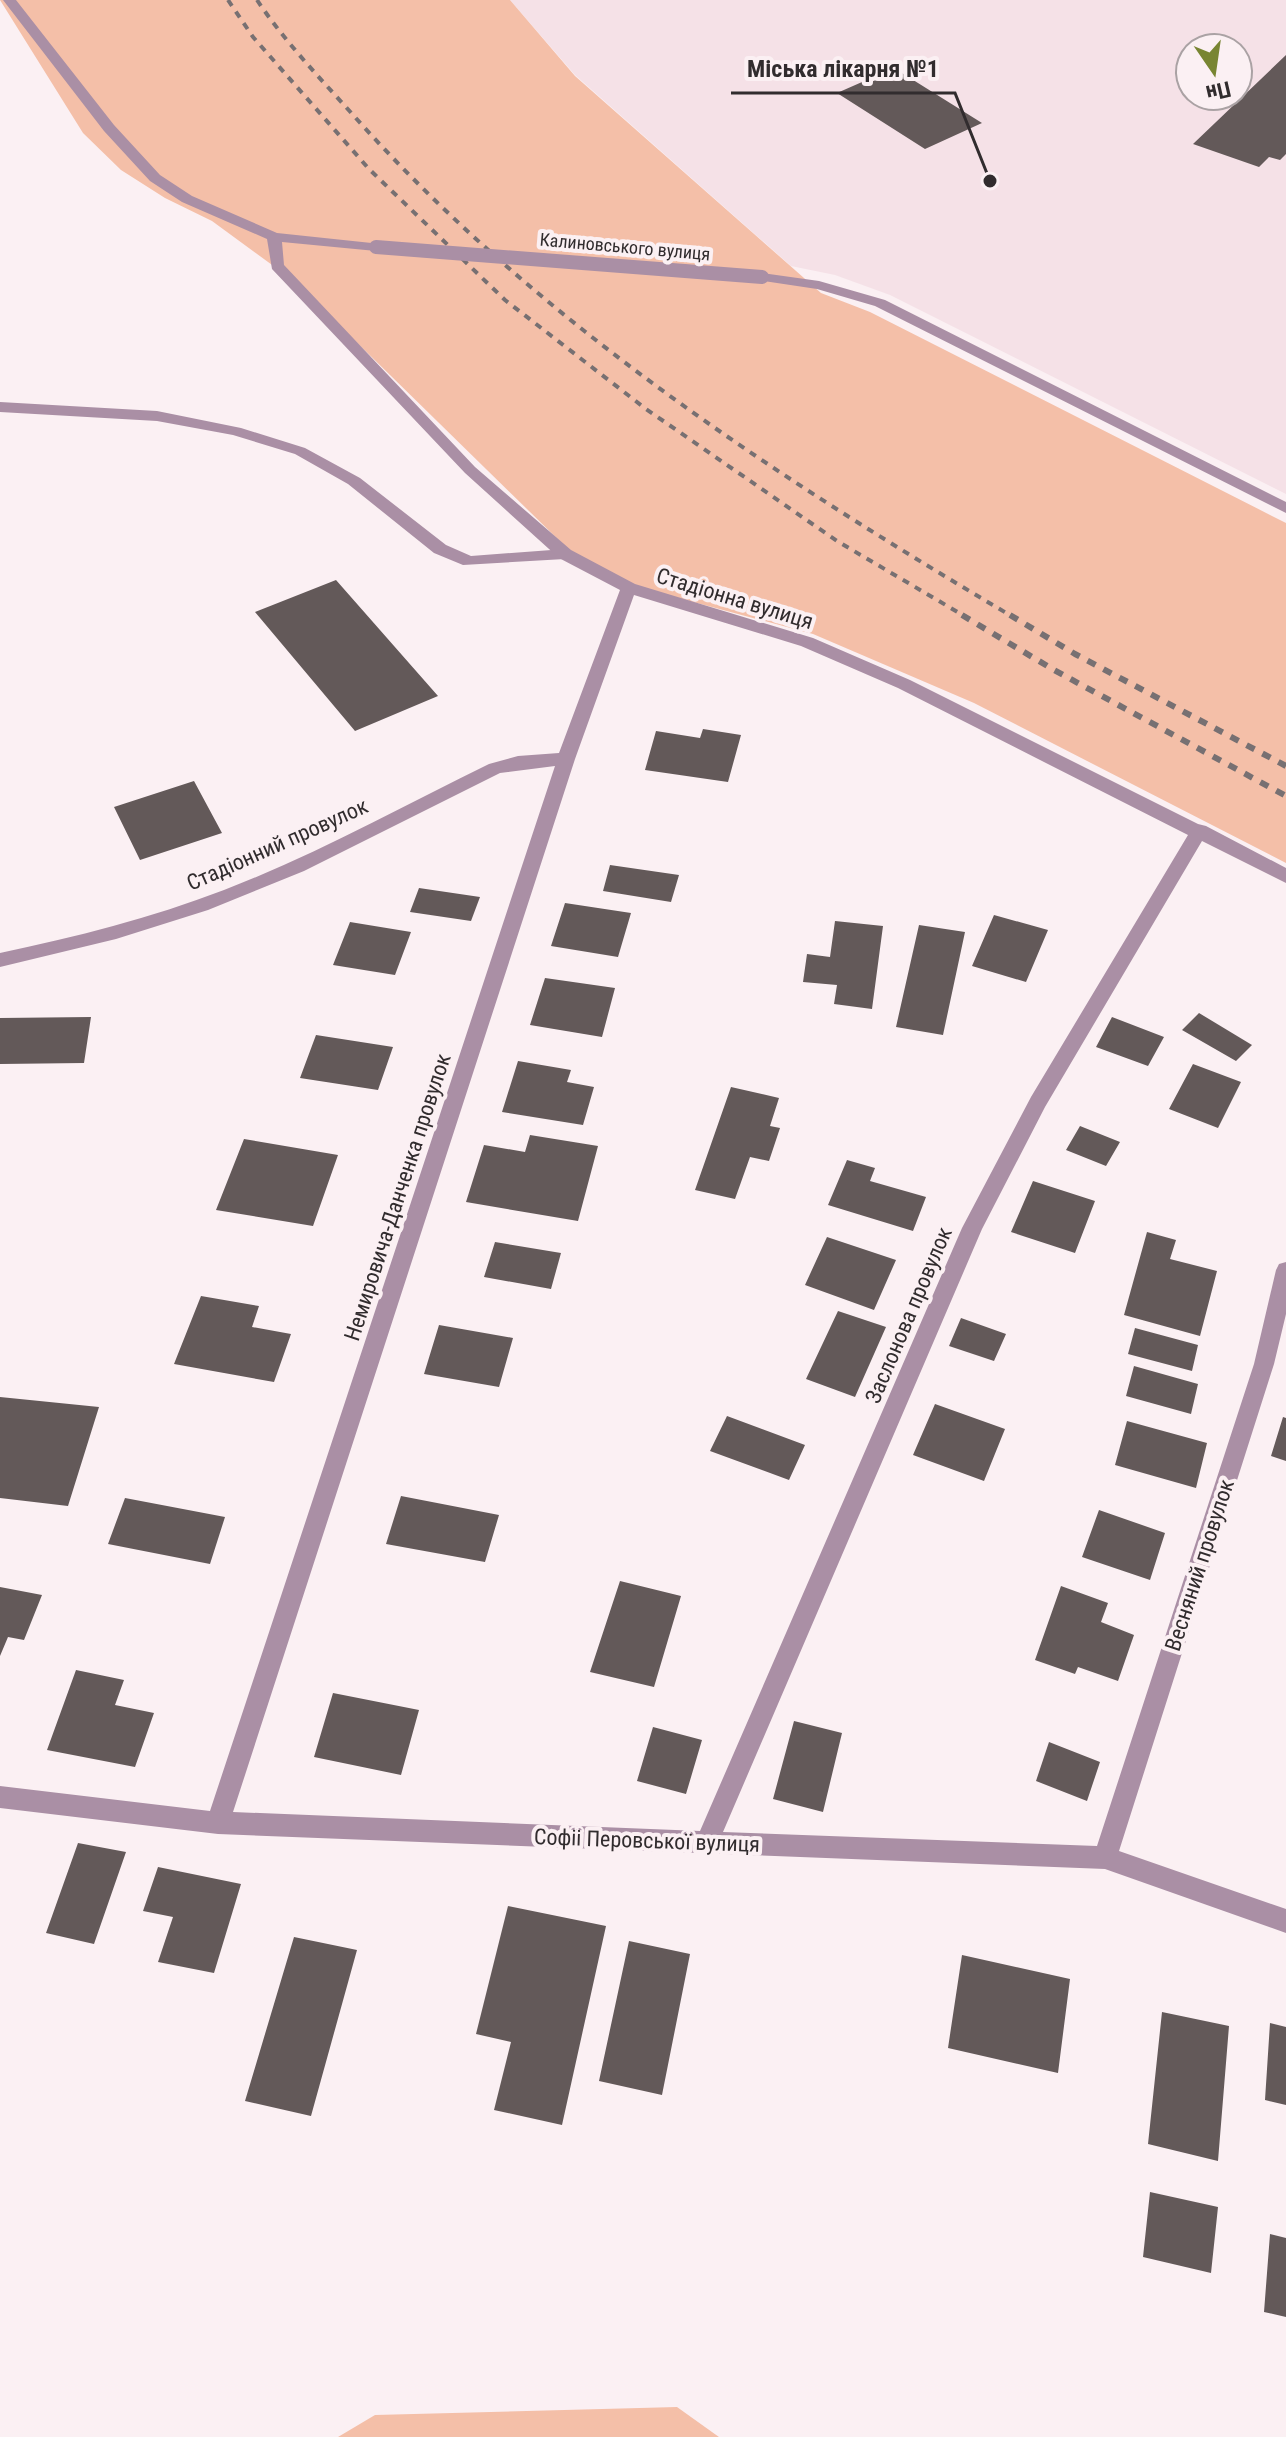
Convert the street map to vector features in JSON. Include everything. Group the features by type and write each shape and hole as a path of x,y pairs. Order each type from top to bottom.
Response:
{"street":[{"name":"Калиновського вулиця","path":"9,0 109,128 155,178 187,199 274,237 762,277 819,285 880,303 1286,508"},
{"name":"Стадіонна вулиця","path":"274,237 277,266 470,470 565,554 629,588 807,642 904,684 1200,830 1286,876"},
{"path":"0,407 157,416 236,431 300,451 354,481 440,549 469,561 565,554"},
{"name":"Немировича-Данченка провулок","path":"218,1823 566,759 629,588"},
{"name":"Стадіонний провулок","path":"0,960 92,941 231,895 495,768 518,762 566,759"},
{"name":"Заслонова провулок","path":"707,1842 972,1228 1038,1102 1200,830"},
{"name":"Весняний провулок","path":"1105,1858 1264,1364 1286,1270"},
{"name":"Софіі Перовської вулиця","path":"0,1797 218,1823 1105,1858 1286,1921"}],"shaded area":[{"path":"0,0 510,0 575,76 821,293 870,312 1286,523 1286,863 974,703 813,634 641,588 576,557 294,281 212,221 165,198 121,170 83,133"},
{"path":"510,0 1286,0 1286,494 890,295 835,275 791,266 575,75"},
{"path":"677,2407 719,2437 338,2437 375,2415"}],"building":[{"path":"1286,55 1286,154 1280,160 1269,157 1259,167 1193,144 1226,112 1254,112 1254,86"},
{"path":"894,68 982,123 925,149 837,93"},
{"path":"336,580 438,696 355,731 255,612"},
{"path":"703,729 741,735 728,782 645,770 656,731 700,738"},
{"path":"194,781 222,833 140,860 114,807"},
{"path":"610,865 679,875 671,902 603,891"},
{"path":"419,888 480,897 471,921 410,912"},
{"path":"565,903 631,913 618,957 551,946"},
{"path":"994,915 1048,930 1026,982 972,966"},
{"path":"835,921 883,926 872,1009 834,1004 837,985 803,982 807,954 830,957"},
{"path":"350,922 411,932 395,975 333,965"},
{"path":"919,925 965,932 943,1035 896,1027"},
{"path":"545,978 615,988 602,1037 530,1025"},
{"path":"1199,1013 1252,1045 1236,1061 1182,1030"},
{"path":"91,1017 84,1063 0,1064 0,1018"},
{"path":"1112,1017 1164,1037 1148,1066 1096,1047"},
{"path":"316,1035 393,1047 378,1090 300,1078"},
{"path":"518,1061 571,1070 567,1082 594,1087 583,1125 502,1112"},
{"path":"1193,1064 1241,1082 1218,1128 1169,1109"},
{"path":"731,1087 779,1098 770,1126 780,1128 769,1161 750,1157 735,1199 695,1190"},
{"path":"1080,1126 1120,1142 1106,1166 1066,1150"},
{"path":"530,1135 598,1146 578,1221 466,1202 484,1145 525,1152"},
{"path":"244,1139 338,1155 313,1226 216,1210"},
{"path":"847,1160 875,1168 870,1181 926,1197 913,1231 828,1205"},
{"path":"1033,1181 1095,1201 1075,1253 1011,1232"},
{"path":"1147,1232 1176,1240 1170,1259 1217,1271 1200,1336 1124,1315"},
{"path":"827,1237 896,1260 874,1310 805,1285"},
{"path":"495,1242 561,1253 551,1289 484,1277"},
{"path":"201,1296 259,1306 252,1327 291,1334 274,1382 174,1364"},
{"path":"838,1311 886,1327 855,1397 806,1379"},
{"path":"961,1318 1006,1334 994,1361 949,1346"},
{"path":"439,1325 513,1338 499,1387 424,1374"},
{"path":"1135,1328 1198,1345 1192,1371 1128,1354"},
{"path":"1134,1366 1198,1384 1191,1414 1126,1396"},
{"path":"0,1397 99,1407 68,1506 0,1498"},
{"path":"935,1404 1005,1429 984,1481 913,1455"},
{"path":"727,1416 805,1445 789,1480 710,1451"},
{"path":"1283,1417 1286,1418 1286,1461 1271,1456"},
{"path":"1127,1421 1207,1443 1196,1488 1115,1465"},
{"path":"401,1496 499,1515 485,1562 386,1544"},
{"path":"125,1498 225,1517 210,1564 108,1544"},
{"path":"1099,1510 1165,1533 1150,1580 1082,1557"},
{"path":"620,1581 681,1596 654,1687 590,1672"},
{"path":"1061,1586 1108,1603 1101,1622 1134,1635 1118,1681 1078,1667 1075,1674 1035,1660"},
{"path":"0,1587 42,1595 24,1640 8,1637 0,1656"},
{"path":"76,1670 124,1680 115,1705 154,1713 135,1767 47,1750"},
{"path":"333,1693 419,1710 401,1775 314,1757"},
{"path":"794,1721 842,1733 823,1812 773,1799"},
{"path":"653,1727 702,1740 686,1794 637,1781"},
{"path":"1049,1742 1100,1762 1087,1801 1036,1781"},
{"path":"78,1843 126,1852 94,1944 46,1933"},
{"path":"158,1867 241,1884 214,1973 158,1962 173,1917 143,1911"},
{"path":"508,1906 606,1926 562,2125 494,2110 511,2042 476,2034"},
{"path":"294,1937 357,1950 311,2116 245,2101"},
{"path":"629,1941 690,1954 662,2095 599,2081"},
{"path":"962,1955 1070,1979 1058,2073 948,2048"},
{"path":"1162,2012 1229,2026 1218,2161 1148,2144"},
{"path":"1270,2023 1286,2027 1286,2105 1265,2100"},
{"path":"1150,2192 1218,2207 1211,2273 1143,2257"},
{"path":"1270,2234 1286,2238 1286,2317 1264,2312"}],"railway":[{"path":"228,0 253,37 369,169 505,300 646,409 837,541 966,617"},
{"path":"257,0 316,74 426,191 502,262 581,329 749,451 924,564 1013,617"},
{"path":"962,615 1054,670 1286,796"},
{"path":"1010,615 1075,654 1286,766"}],"place":[{"name":"Міська лікарня №1","path":"990,181"}]}
